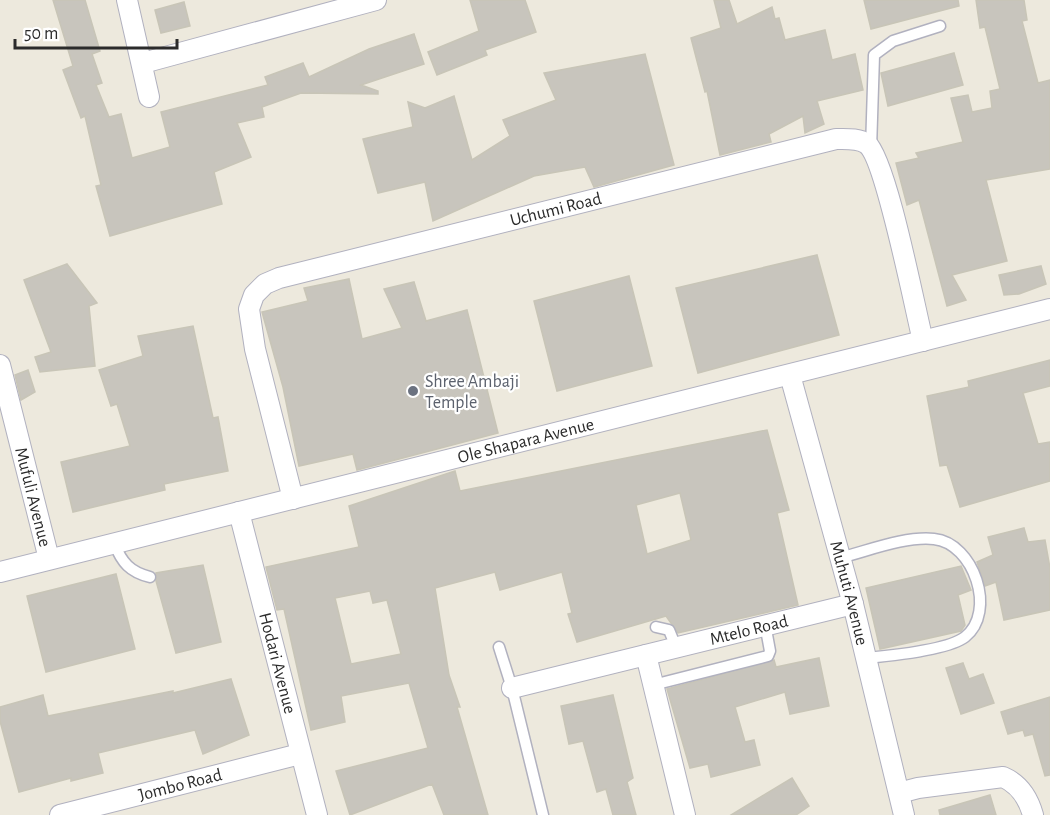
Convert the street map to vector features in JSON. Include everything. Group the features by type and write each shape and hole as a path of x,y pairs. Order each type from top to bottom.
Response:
{"street":[{"path":"127,0 149,97"},
{"path":"143,63 376,0"},
{"name":"Uchumi Road","path":"293,499 250,325 249,309 254,295 265,284 836,139 859,140 871,149"},
{"path":"871,149 885,182 923,341"},
{"name":"Ole Shapara Avenue","path":"0,572 1050,309"},
{"name":"Mufuli Avenue","path":"0,365 49,559"},
{"name":"Muhuti Avenue","path":"790,375 866,658 904,815"},
{"name":"Hodari Avenue","path":"239,512 317,815"},
{"name":"Mtelo Road","path":"512,688 852,604"},
{"path":"646,655 685,815"},
{"name":"Jombo Road","path":"60,815 300,754"},
{"path":"898,793 918,788 1003,777 1015,782 1024,793 1033,815"}],"lane":[{"path":"871,149 874,55 893,41 940,26"},
{"path":"839,558 917,540 933,539 958,549 973,569 979,596 978,621 964,638 915,651 866,658"},
{"path":"114,543 121,559 133,573 150,577"},
{"path":"653,685 768,656 770,651 765,624"},
{"path":"656,627 669,630 676,647"},
{"path":"499,647 512,688 543,815"}],"building":[{"path":"53,0 85,0 100,51 92,54 102,83 96,85 109,117 121,114 132,158 170,147 161,112 268,85 265,77 303,63 309,77 369,49 414,34 424,64 361,85 378,91 378,94 301,93 262,107 264,117 237,123 251,157 214,172 222,204 110,236 96,186 101,185 85,116 81,118 63,70 73,66"},
{"path":"470,0 525,0 536,32 485,50 487,55 437,75 428,52 479,31"},
{"path":"714,0 729,0 737,24 772,7 775,19 779,18 785,40 825,30 832,60 855,54 863,90 817,101 824,124 805,133 803,116 769,134 771,142 720,155 707,91 705,92 691,38 721,28"},
{"path":"864,0 958,0 959,6 871,29"},
{"path":"976,0 1024,0 1027,20 1022,21 1038,83 1050,80 1050,169 986,180 1007,261 952,275 966,300 947,306 919,200 907,205 896,163 919,158 916,153 963,142 951,98 968,95 972,112 992,108 990,91 1000,89 985,27 980,28"},
{"path":"184,2 190,26 161,33 155,10"},
{"path":"954,53 963,85 888,106 881,73"},
{"path":"645,54 674,165 594,187 585,167 534,176 433,221 425,182 378,193 363,139 413,127 408,102 425,108 454,96 472,160 510,136 503,120 556,100 544,73"},
{"path":"817,255 839,335 698,373 676,288"},
{"path":"67,264 97,303 89,306 95,366 40,372 35,357 51,352 24,280"},
{"path":"1041,266 1046,284 1019,294 1004,295 999,275"},
{"path":"629,276 652,366 557,391 534,301"},
{"path":"349,279 362,339 402,328 384,289 414,282 426,321 467,310 498,433 357,470 353,454 299,466 283,387 262,312 308,301 304,288"},
{"path":"193,326 213,418 218,417 228,471 164,484 165,490 73,512 61,462 130,446 117,404 111,406 99,370 143,356 138,336"},
{"path":"1050,360 1050,386 1023,393 1038,444 1050,442 1050,481 960,507 947,465 940,466 927,396 969,387 968,381"},
{"path":"28,370 35,392 21,400 15,375"},
{"path":"767,430 789,510 777,513 798,605 678,633 666,616 577,642 568,614 572,613 562,572 500,590 495,572 435,588 449,675 460,707 457,707 488,815 444,815 432,784 350,815 336,771 428,748 409,683 341,696 345,722 311,730 284,609 277,610 266,567 359,547 349,506 455,471 460,491","holes":["680,493 691,540 647,554 636,505","370,591 373,603 387,600 401,654 351,664 335,598"]},
{"path":"1024,528 1028,542 1045,540 1050,568 1050,610 1004,620 996,582 985,586 977,562 993,555 988,537"},
{"path":"203,565 221,642 176,653 156,581 156,573"},
{"path":"961,566 971,590 958,595 965,625 961,631 880,649 866,588"},
{"path":"116,574 135,649 46,672 27,596"},
{"path":"819,658 829,706 790,714 785,692 735,707 745,742 754,740 760,765 711,777 708,764 690,768 667,689 774,660 776,667"},
{"path":"963,663 969,679 983,674 994,703 961,714 946,668"},
{"path":"231,679 249,735 203,754 195,730 98,753 103,773 71,781 71,778 19,792 0,721 0,707 43,695 48,716 173,691 173,693"},
{"path":"613,695 633,778 627,782 636,815 613,815 606,789 597,792 583,741 569,744 561,706"},
{"path":"1050,697 1050,775 1045,776 1033,734 1025,736 1023,730 1008,734 1001,712"},
{"path":"792,778 809,806 796,815 731,815"},
{"path":"990,795 996,815 940,815 939,810"}],"place":[{"name":"Shree Ambaji Temple","path":"413,391"}]}
